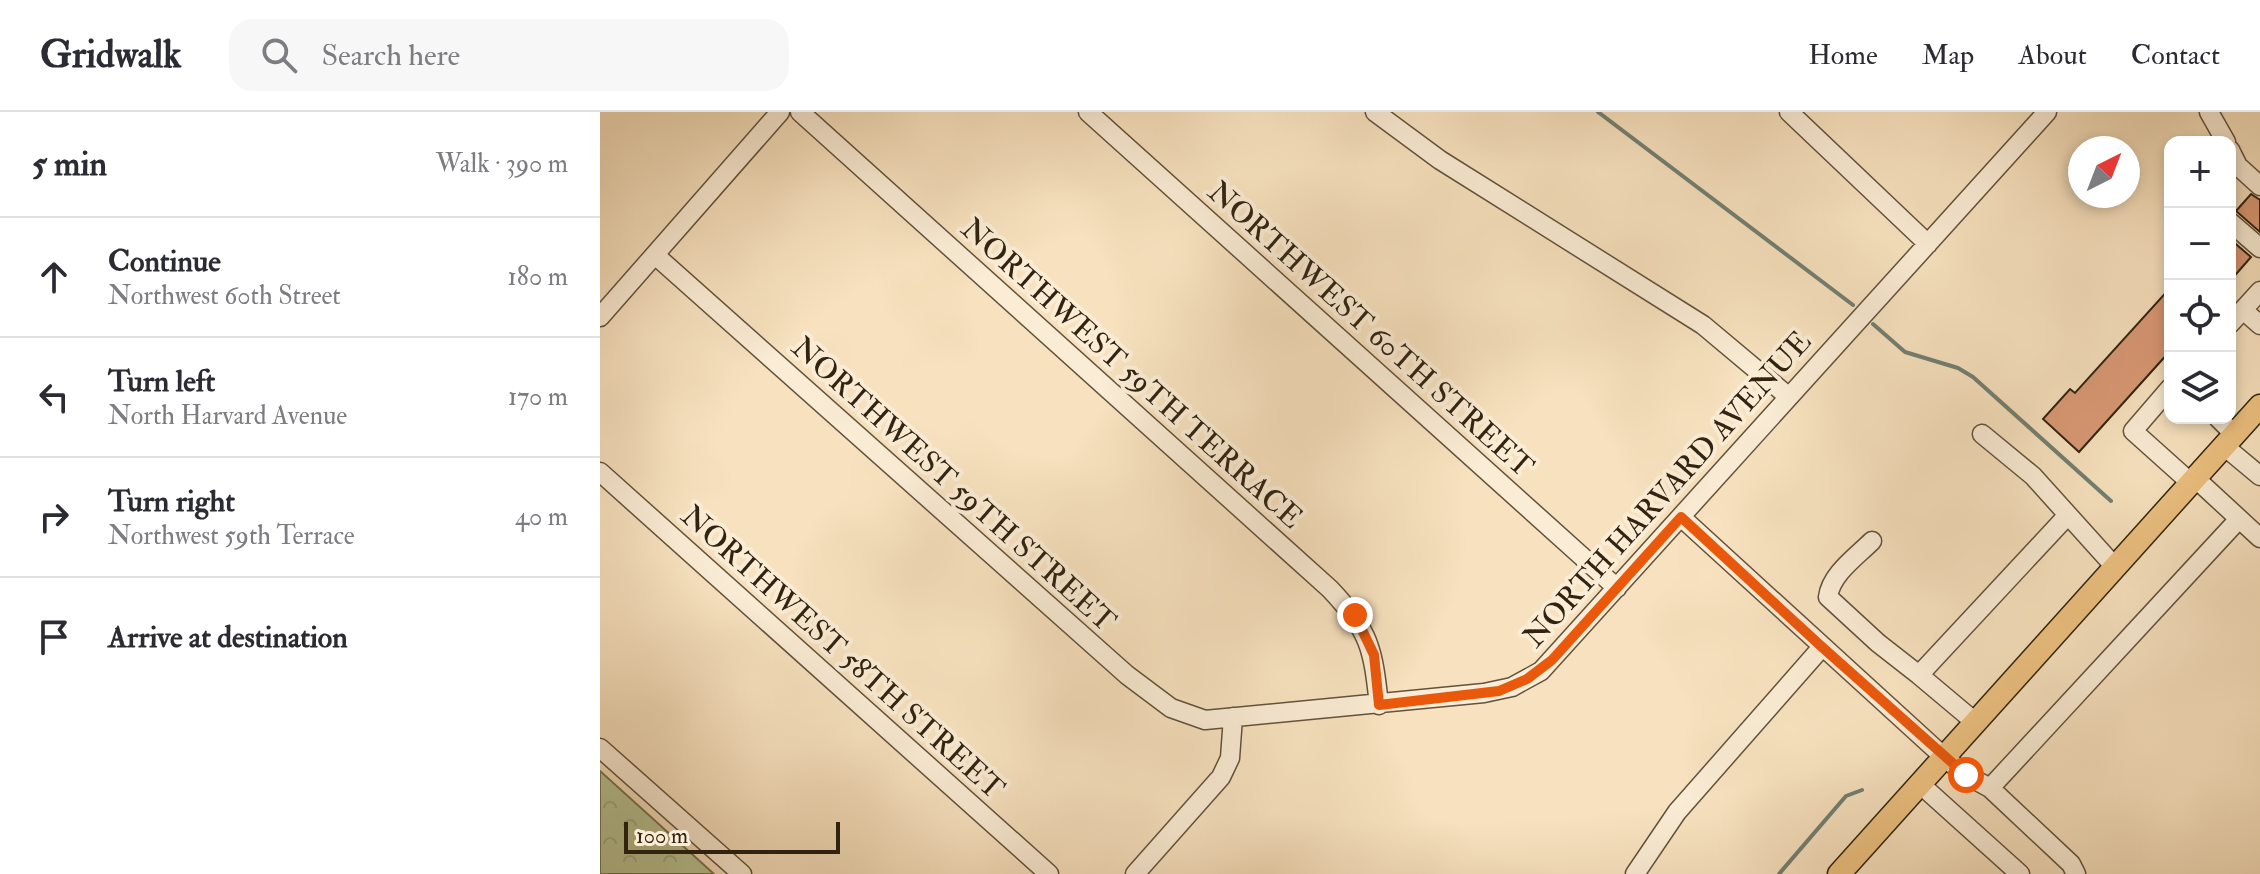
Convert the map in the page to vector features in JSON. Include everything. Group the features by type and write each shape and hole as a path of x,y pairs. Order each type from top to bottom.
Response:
{"main road":[{"path":"1839,874 2260,406"}],"street":[{"path":"600,317 780,112"},
{"name":"NORTHWEST 59TH TERRACE","path":"800,112 1339,598 1355,615 1374,655 1379,705"},
{"name":"NORTHWEST 60TH STREET","path":"1088,112 1617,588"},
{"path":"1375,112 1440,160 1692,317 1789,397"},
{"path":"1789,112 1928,244"},
{"name":"NORTH HARVARD AVENUE","path":"1233,717 1499,691 1527,679 1552,660 2047,112"},
{"path":"2209,112 2223,136"},
{"path":"2236,162 2260,186"},
{"path":"2236,227 2260,248"},
{"name":"NORTHWEST 59TH STREET","path":"655,255 1127,675 1171,708 1205,720 1233,717"},
{"path":"2236,318 2260,291"},
{"path":"2243,310 2260,325"},
{"path":"2164,395 2133,431 2260,538"},
{"path":"2221,424 2230,440 2259,472"},
{"path":"1982,434 2033,476 2115,567"},
{"name":"NORTHWEST 58TH STREET","path":"600,472 1049,874"},
{"path":"1919,675 2067,516"},
{"path":"1681,517 1944,757 1966,775 1990,788 2071,864 2076,874"},
{"path":"1990,788 2239,519"},
{"path":"1872,541 1840,573 1829,588 1828,597 1878,643 1975,722"},
{"path":"1635,874 1677,812 1822,647"},
{"path":"1135,874 1221,777 1230,758 1233,717"},
{"path":"600,748 742,874"},
{"path":"1920,784 2020,874"}],"green space":[{"path":"600,771 714,874 600,874"}],"building":[{"path":"2251,194 2260,200 2260,232 2236,211"},
{"path":"2236,244 2251,257 2236,274"},
{"path":"2164,295 2164,358 2079,452 2043,419 2070,389 2075,393"}],"waterway":[{"path":"1598,112 1853,305"},
{"path":"1873,324 1905,352 1958,368 1973,377 2111,501"},
{"path":"1779,874 1846,796 1862,790"}],"route":[{"path":"1355,615 1374,655 1379,705 1499,691 1541,671 1681,517 1966,775"}]}
